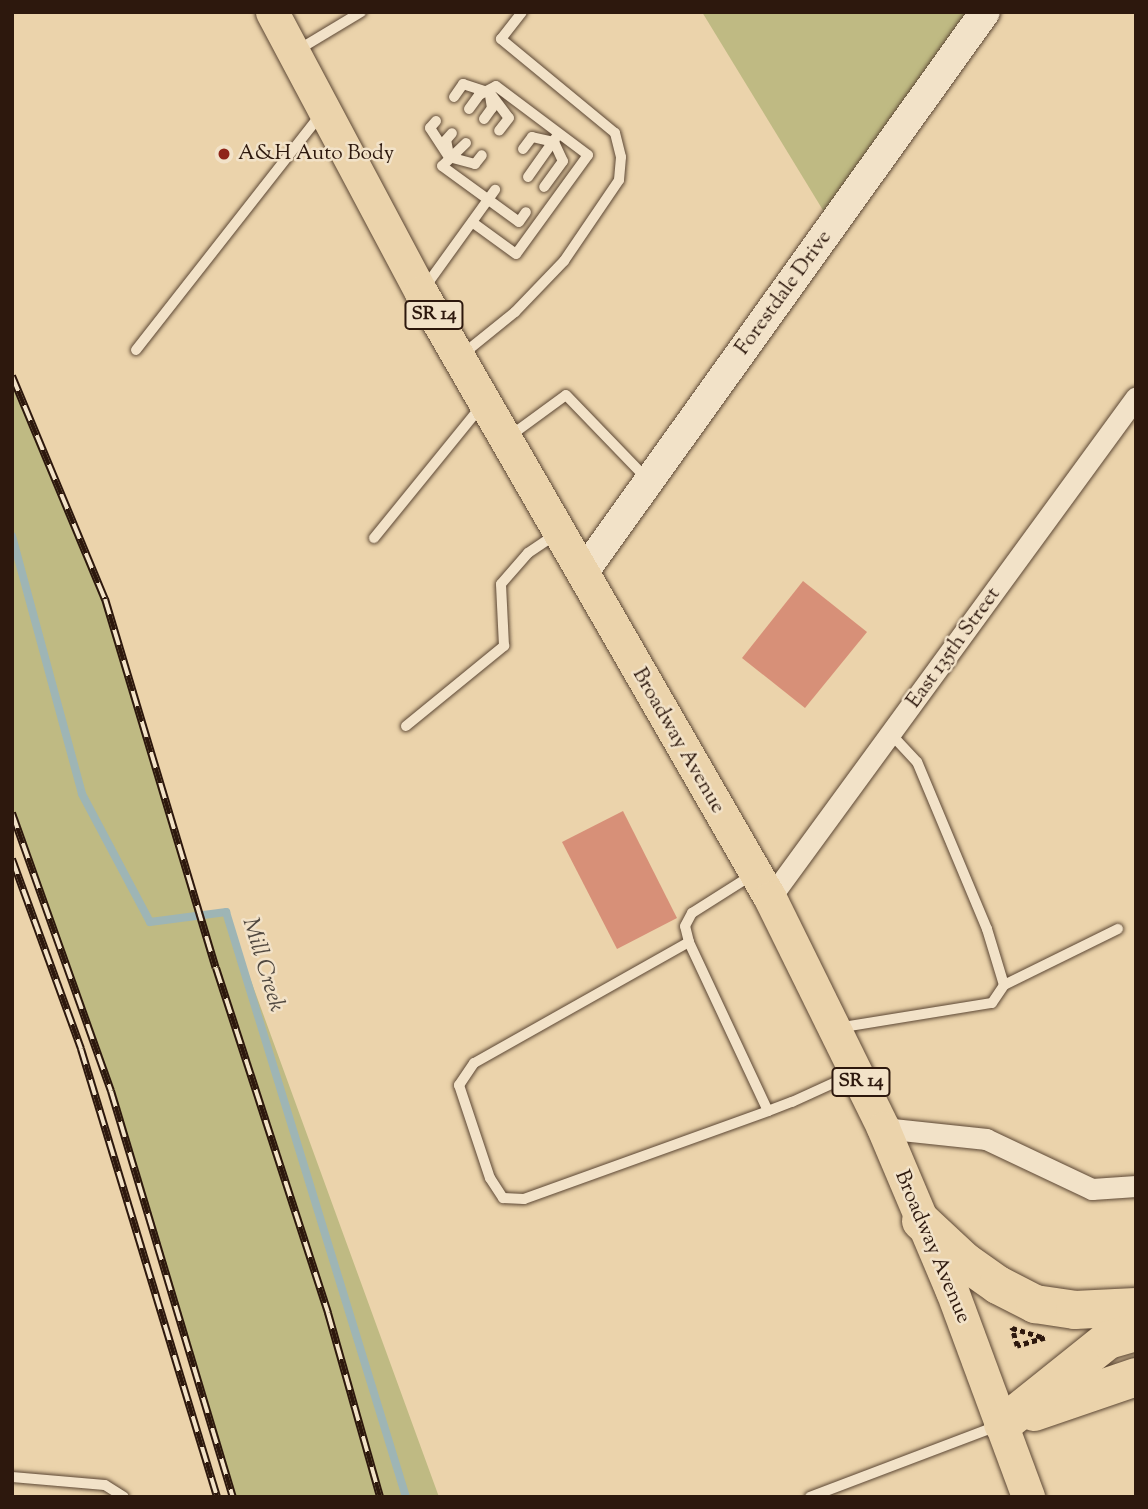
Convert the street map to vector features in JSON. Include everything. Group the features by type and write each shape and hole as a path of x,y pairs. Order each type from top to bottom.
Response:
{"highway":[{"path":"921,1220 964,1261 998,1285 1035,1304 1074,1310 1136,1307"},
{"path":"1003,1424 1108,1340 1136,1332"},
{"path":"1003,1424 1136,1377"}],"main road":[{"name":"Broadway Avenue","path":"272,12 458,358 763,885 883,1128 1003,1424 1028,1497"}],"street":[{"name":"Forestdale Drive","path":"583,573 985,12"},
{"name":"East 135th Street","path":"763,885 891,734 1136,397"},
{"path":"883,1128 986,1139 1092,1189 1136,1186"}],"lane":[{"path":"293,53 361,12"},
{"path":"458,358 515,312 564,261 619,180 621,157 615,133 501,39 522,12"},
{"path":"454,97 463,84 490,93 509,118 499,131"},
{"path":"469,109 479,95 490,93 496,86 556,138 588,155 516,254 472,222"},
{"path":"484,120 492,107 490,93"},
{"path":"136,350 325,109"},
{"path":"436,121 430,128 449,157 475,164 482,155"},
{"path":"449,157 446,140 452,133"},
{"path":"523,149 532,136 556,138"},
{"path":"528,177 556,138"},
{"path":"544,187 563,161 556,138"},
{"path":"466,143 442,166 491,195 503,211 519,222 526,212"},
{"path":"421,292 491,195"},
{"path":"503,211 510,201"},
{"path":"505,439 566,395 649,481"},
{"path":"374,538 484,403"},
{"path":"406,726 504,646 501,584 528,553 559,533"},
{"path":"891,734 917,762 987,929 1004,985"},
{"path":"763,885 692,912 685,926 689,942 768,1111"},
{"path":"835,1029 992,1003 1004,985 1118,929"},
{"path":"689,942 474,1063 459,1085 490,1178 503,1198 524,1199 768,1111 857,1072"},
{"path":"810,1497 1003,1424"},
{"path":"12,1477 105,1485 124,1497"}],"shaded area":[{"path":"702,12 985,12 832,225"},
{"path":"12,376 105,599 201,917 226,912 439,1497 233,1497 111,1091 12,813"}],"building":[{"path":"803,581 867,632 805,708 742,658"},
{"path":"623,811 677,918 617,949 562,842"}],"waterway":[{"name":"Mill Creek","path":"12,536 82,794 150,922 226,912 406,1497"}],"railway":[{"path":"12,376 105,599 216,968 328,1313 380,1497"},
{"path":"12,813 111,1091 233,1497"},
{"path":"12,859 81,1049 217,1497"}],"place":[{"name":"A&H Auto Body","path":"224,154"}]}
